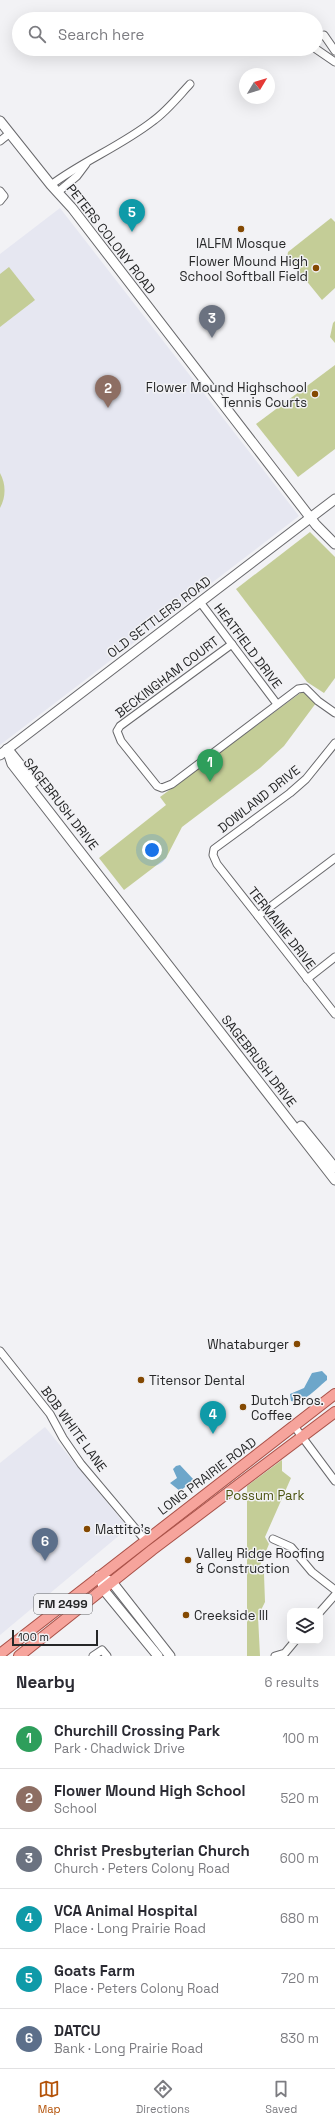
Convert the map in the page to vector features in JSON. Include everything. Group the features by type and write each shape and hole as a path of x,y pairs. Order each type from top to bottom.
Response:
{"main road":[{"name":"LONG PRAIRIE ROAD","path":"0,1654 335,1394"},
{"name":"LONG PRAIRIE ROAD","path":"19,1656 112,1582 335,1412"}],"street":[{"path":"323,35 335,51"},
{"path":"323,54 335,62"},
{"path":"51,185 72,170 86,164 154,121 190,84"},
{"name":"PETERS COLONY ROAD","path":"0,121 58,192 310,518 335,544"},
{"path":"0,141 10,133"},
{"path":"58,192 77,176 86,164"},
{"name":"OLD SETTLERS ROAD","path":"4,752 335,499"},
{"name":"HEATFIELD DRIVE","path":"200,602 277,704"},
{"name":"BECKINGHAM COURT","path":"232,644 120,726 117,731 122,740 157,786 162,788 172,784 277,704"},
{"path":"277,704 298,689 305,688 318,701 335,713"},
{"name":"DOWLAND DRIVE","path":"213,855 214,849 306,779 335,743"},
{"name":"SAGEBRUSH DRIVE","path":"4,752 12,764 335,1168"},
{"name":"TERMAINE DRIVE","path":"213,855 217,864 335,1014"},
{"path":"258,916 335,858"},
{"name":"SAGEBRUSH DRIVE","path":"149,935 335,1180"},
{"path":"307,979 335,957"},
{"name":"BOB WHITE LANE","path":"0,1351 50,1414 63,1438 81,1464 145,1540"},
{"path":"294,1426 335,1481"},
{"path":"273,1540 291,1548 312,1572 335,1590"},
{"path":"99,1576 112,1582 170,1656"},
{"path":"99,1576 103,1589 158,1656"},
{"path":"323,1609 335,1595"},
{"path":"275,1656 285,1653 292,1644"},
{"path":"93,1656 104,1653"}],"shaded area":[{"path":"60,208 299,516 0,745 0,254"},
{"path":"45,1427 128,1528 0,1635 0,1463"}],"green space":[{"name":"Flower Mound High School Softball Field","path":"331,218 335,222 335,288 322,300 287,257 288,252"},
{"path":"9,267 35,300 0,327 0,274"},
{"path":"335,321 335,343 330,337 333,323"},
{"name":"Flower Mound Highschool Tennis Courts","path":"335,365 335,449 298,477 256,424"},
{"path":"0,473 4,490 0,508"},
{"path":"310,532 335,557 335,678 324,693 307,682 236,589"},
{"path":"303,691 316,703 284,746 260,768 182,827 166,858 124,890 99,858 166,805 160,797"},
{"name":"Possum Park","path":"282,1460 282,1471 291,1478 265,1537 269,1544 259,1568 264,1574 265,1602 258,1616 260,1656 247,1656 247,1486"}],"water":[{"path":"322,1371 327,1376 327,1380 306,1398 291,1401 290,1394 304,1388 312,1373"},
{"path":"180,1465 194,1480 180,1491 170,1483 177,1478 173,1469"}],"place":[{"name":"IALFM Mosque","path":"241,229"},
{"name":"Goats Farm","path":"132,232"},
{"name":"Flower Mound High School Softball Field","path":"316,268"},
{"name":"Christ Presbyterian Church","path":"212,338"},
{"name":"Flower Mound Highschool Tennis Courts","path":"315,394"},
{"name":"Flower Mound High School","path":"108,408"},
{"name":"Churchill Crossing Park","path":"210,782"},
{"name":"Whataburger","path":"297,1344"},
{"name":"Titensor Dental","path":"141,1380"},
{"name":"Dutch Bros. Coffee","path":"243,1407"},
{"name":"VCA Animal Hospital","path":"213,1434"},
{"name":"Mattito's","path":"87,1529"},
{"name":"Valley Ridge Roofing & Construction","path":"188,1560"},
{"name":"DATCU","path":"45,1561"},
{"name":"Creekside III","path":"186,1615"}]}
